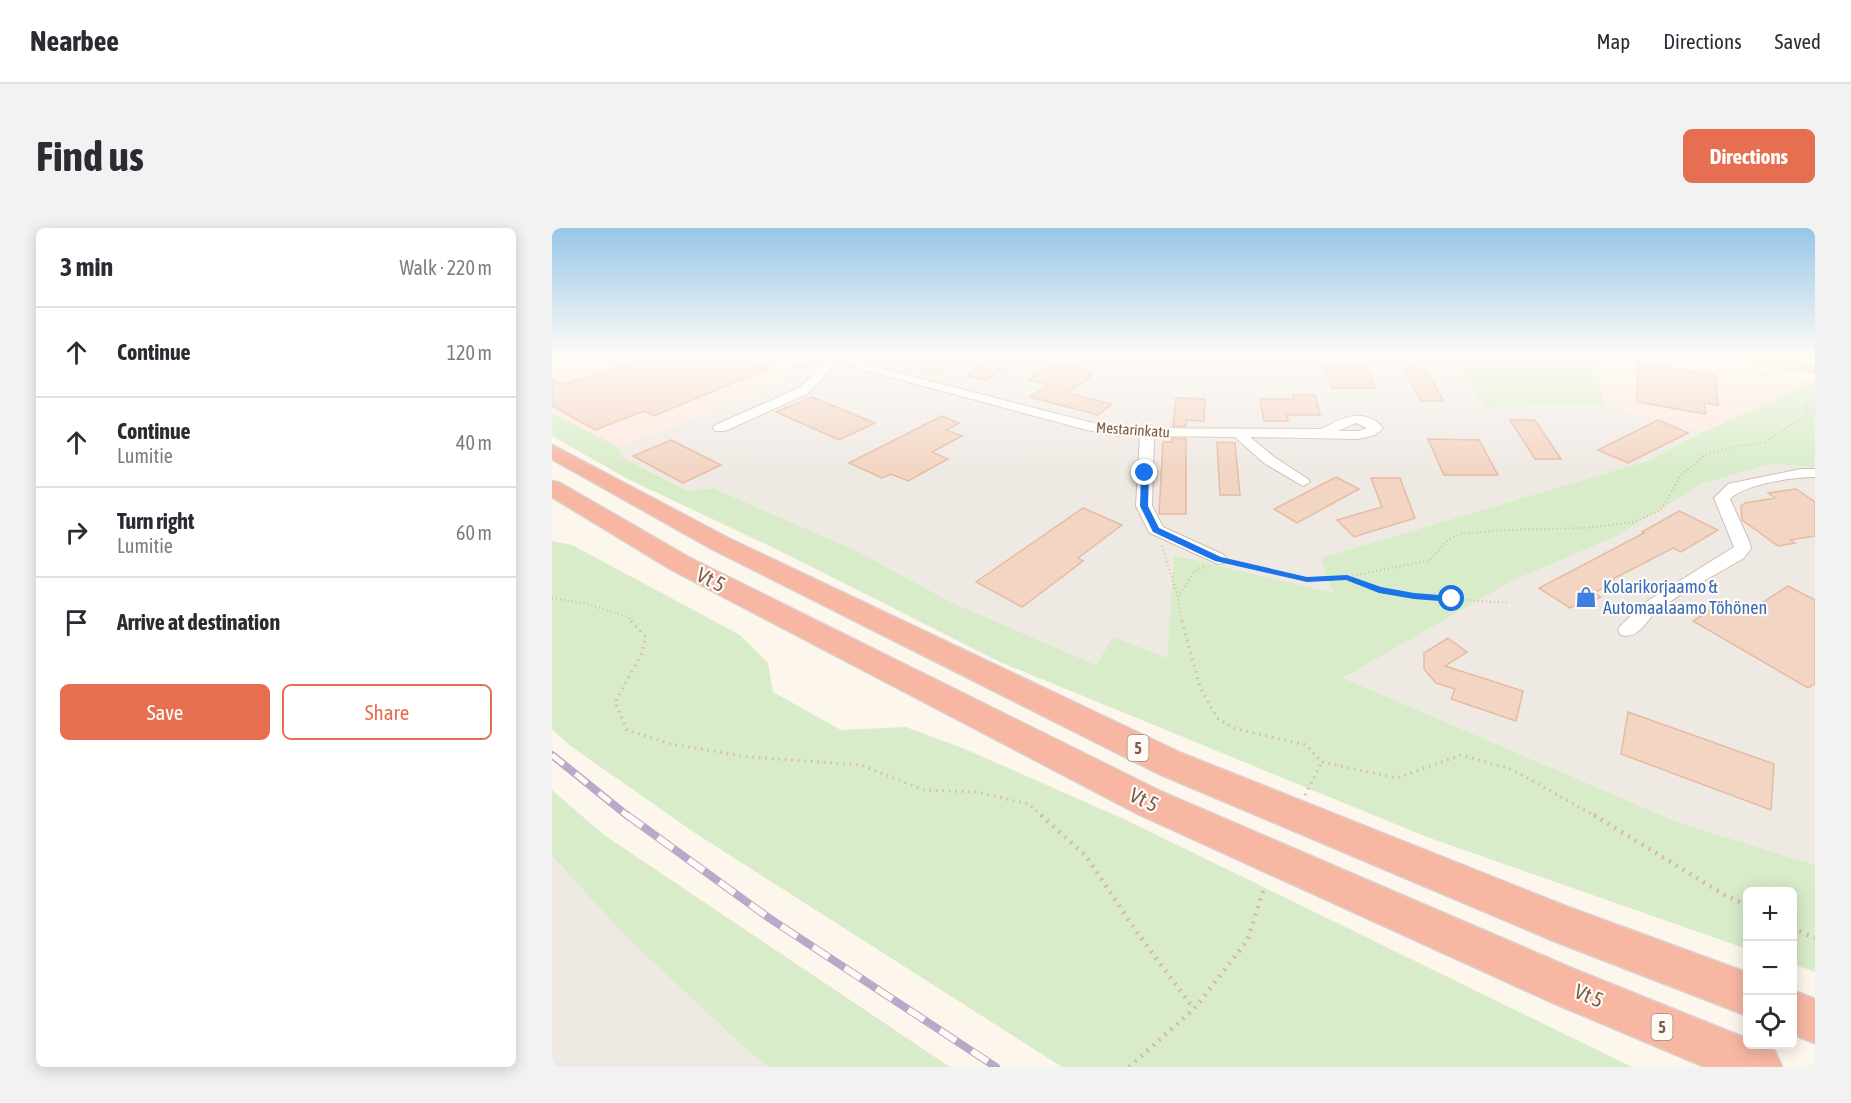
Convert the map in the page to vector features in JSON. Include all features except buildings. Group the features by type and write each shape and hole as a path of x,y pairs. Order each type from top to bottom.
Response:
{"highway":[{"name":"Vt 5","path":"552,452 721,544 1168,763 1568,927 1743,993"},
{"name":"Vt 5","path":"552,488 681,564 1149,803 1566,987 1759,1067"},
{"path":"1566,987 1744,1067"},
{"path":"1797,1014 1815,1021"}],"street":[{"path":"720,428 796,394"},
{"name":"Mestarinkatu","path":"967,394 1092,427 1147,433 1325,433"},
{"path":"1147,433 1144,506 1156,530 1218,559"},
{"path":"1239,433 1268,460 1303,482"},
{"path":"1628,630 1652,606 1738,554 1743,548 1740,537 1725,511 1722,498 1733,488 1801,473 1815,473"}],"path":[{"path":"1178,597 1194,572 1218,559 1307,580 1347,577 1430,560 1449,539 1461,534 1504,530 1584,528 1634,522 1661,510 1681,475 1705,455 1732,447 1765,442 1805,416 1807,403 1813,394"},
{"path":"1156,530 1178,597 1179,610 1200,687 1217,718 1233,728 1306,745 1322,762 1397,778 1461,755 1511,769 1743,904"},
{"path":"1347,577 1379,590 1414,596 1510,603"},
{"path":"552,598 587,604 628,617 646,637 641,655 615,702 627,730 671,744 748,757 861,765 924,790 976,792 1029,804 1086,856 1136,931 1194,1009"},
{"path":"1305,796 1322,762"},
{"path":"1129,1067 1194,1009 1247,941 1264,888"},
{"path":"1797,930 1815,939"}],"shaded area":[{"path":"552,394 757,394 619,447 552,413"},
{"path":"757,394 1476,394 1484,407 1605,405 1705,431 1647,461 1321,558 1333,594 1175,555 1167,658 1096,665 951,602 855,550 713,488 687,491 623,458 619,447"},
{"path":"1602,394 1788,394 1705,431 1605,405"},
{"path":"1769,464 1815,467 1815,865 1680,823 1343,678 1514,580 1617,536 1702,484"},
{"path":"552,856 625,936 750,1053 769,1067 552,1067"}],"green space":[{"path":"1476,394 1602,394 1605,405 1484,407"},
{"path":"1788,394 1815,394 1815,467 1769,464 1702,484 1617,536 1514,580 1343,678 1680,823 1815,865 1815,972 1797,965 1797,887 1743,887 1743,948 1427,837 1000,662 786,554 628,479 552,436 552,413 619,447 623,458 687,491 713,488 855,550 951,602 1096,665 1113,637 1167,658 1174,555 1333,593 1321,558 1647,461 1705,431"},
{"path":"552,541 572,545 740,635 768,663 773,692 841,730 906,727 965,749 1126,820 1632,1067 1062,1067 695,833 569,745 552,729"},
{"path":"552,790 604,835 950,1067 769,1067 750,1053 625,936 552,856"}],"railway":[{"path":"552,755 629,817"},
{"path":"627,815 769,918 996,1067"}],"place":[{"name":"Kolarikorjaamo & Automaalaamo Töhönen","path":"1586,597"}],"route":[{"path":"1145,473 1144,506 1156,530 1218,559 1307,580 1347,577 1379,590 1452,599"}]}
